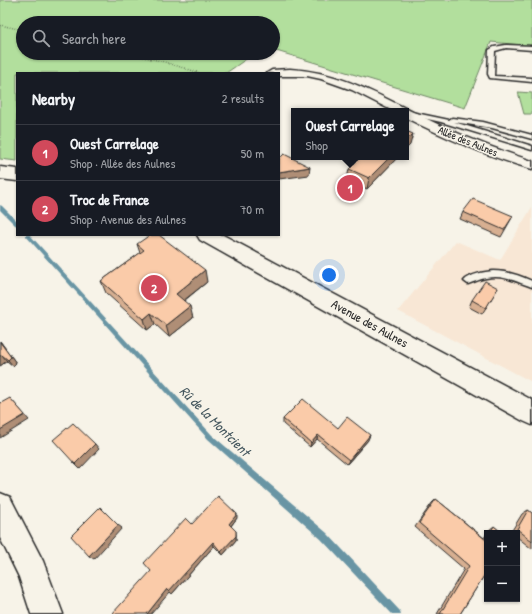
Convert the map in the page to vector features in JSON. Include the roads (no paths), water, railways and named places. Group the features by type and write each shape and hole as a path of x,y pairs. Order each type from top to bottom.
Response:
{"main road":[{"path":"0,163 16,164"},
{"path":"0,173 16,175"},
{"name":"Avenue des Aulnes","path":"209,236 532,413"},
{"path":"0,507 32,572 47,614"}],"street":[{"path":"280,73 290,72 325,76 348,83 396,108"},
{"name":"Allée des Aulnes","path":"409,114 485,149 532,165"}],"lane":[{"path":"532,48 513,46 494,48 492,50 491,74 492,77 532,80"},
{"path":"409,114 442,120 532,148"},
{"path":"442,120 470,121 492,125 532,137"},
{"path":"468,281 482,274 500,273 532,284"}],"waterway":[{"name":"Rû de la Montcient","path":"0,207 16,223"},
{"name":"Rû de la Montcient","path":"28,236 210,437 324,536 397,614"}],"place":[{"name":"Ouest Carrelage","path":"350,188"},
{"name":"Troc de France","path":"154,288"}]}
